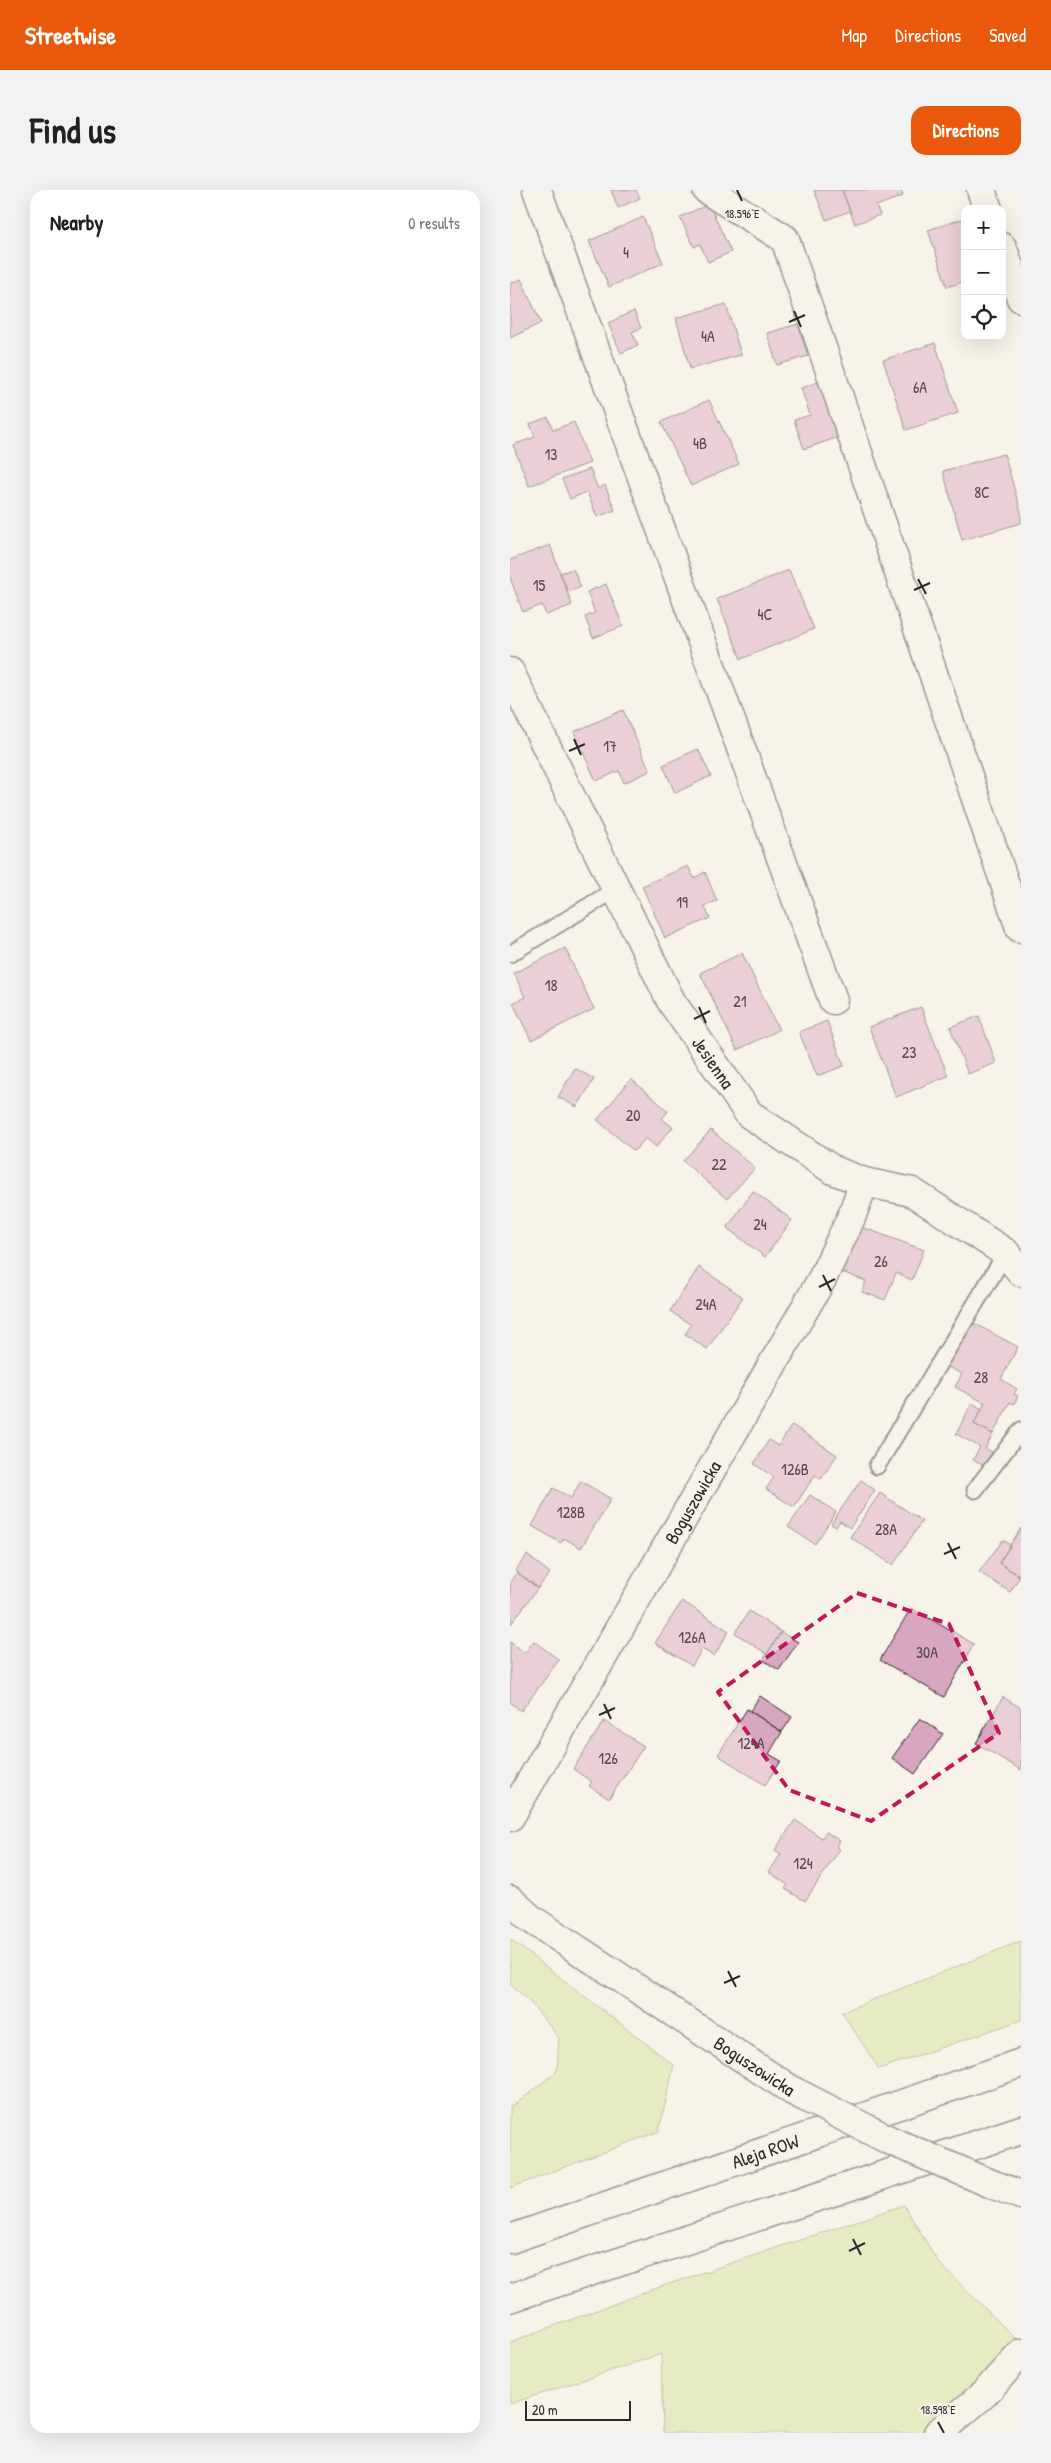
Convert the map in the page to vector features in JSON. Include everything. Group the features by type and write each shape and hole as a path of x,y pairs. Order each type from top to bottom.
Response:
{"street":[{"path":"536,190 833,1000"},
{"path":"707,190 785,239 1020,928"},
{"path":"981,190 987,205"},
{"path":"1003,250 1021,298"},
{"name":"Jesienna","path":"510,672 618,888 671,1001 749,1114 834,1170 864,1182 912,1192 1013,1262"},
{"name":"Boguszowicka","path":"510,1817 822,1279 851,1218 864,1182"},
{"name":"Boguszowicka","path":"510,1900 531,1919 793,2090 889,2140 1021,2195"},
{"name":"Aleja ROW","path":"510,2239 1021,2063"},
{"path":"510,2298 1021,2130"},
{"path":"938,2433 984,2394 1021,2353"}],"lane":[{"path":"510,954 618,888"},
{"path":"877,1466 1013,1262"},
{"path":"975,1490 1021,1430"}],"highlighted area":[{"path":"857,1593 949,1624 999,1733 871,1821 789,1790 718,1692"}],"green space":[{"path":"510,1939 674,2065 659,2131 510,2188 510,2106 517,2103 557,2071 559,2038 531,2003 510,1984"},
{"path":"1021,1941 1021,2020 879,2069 842,2012"},
{"path":"904,2205 938,2262 1021,2344 929,2433 663,2433 661,2354 510,2404 510,2342 660,2287"}],"building":[{"path":"611,190 636,190 640,198 618,208"},
{"path":"814,190 842,190 850,211 826,220"},
{"path":"842,190 901,190 903,196 876,206 880,215 855,224"},
{"path":"709,204 731,252 708,262 700,244 694,247 680,217"},
{"path":"643,217 663,263 609,287 589,241"},
{"path":"961,219 961,282 947,287 928,230"},
{"path":"521,279 541,323 510,338 510,284"},
{"path":"726,304 741,355 690,369 676,318"},
{"path":"634,311 641,328 632,332 638,345 621,353 608,323"},
{"path":"798,324 808,356 777,365 767,333"},
{"path":"935,343 958,413 906,430 883,360"},
{"path":"821,381 839,437 804,449 794,420 810,415 801,388"},
{"path":"709,400 739,464 691,486 661,422"},
{"path":"548,417 553,430 574,422 590,463 529,486 513,445 535,437 530,424"},
{"path":"1004,454 1021,512 1021,523 962,540 943,471"},
{"path":"590,469 598,489 605,485 615,510 597,517 587,492 570,499 562,479"},
{"path":"550,545 572,605 546,615 542,605 523,612 510,578 510,560"},
{"path":"573,569 581,587 568,592 560,573"},
{"path":"789,570 814,629 741,659 717,599"},
{"path":"606,584 623,626 593,638 585,617 595,613 587,592"},
{"path":"623,710 650,771 624,783 619,771 596,781 574,732"},
{"path":"698,749 711,776 675,793 663,765"},
{"path":"688,866 694,878 705,872 717,901 704,906 710,918 665,938 642,886"},
{"path":"565,948 594,1009 531,1040 513,1003 525,997 514,973"},
{"path":"742,953 779,1030 737,1050 700,973"},
{"path":"921,1007 948,1076 896,1097 869,1027"},
{"path":"979,1016 996,1063 968,1074 950,1027"},
{"path":"827,1021 844,1066 817,1076 799,1032"},
{"path":"575,1068 594,1079 577,1107 558,1097"},
{"path":"631,1079 668,1111 662,1119 673,1127 656,1147 646,1138 634,1151 597,1120"},
{"path":"711,1130 755,1168 727,1199 683,1161"},
{"path":"753,1191 792,1220 765,1257 727,1228"},
{"path":"856,1225 924,1250 912,1280 896,1273 885,1300 862,1292 866,1281 839,1271"},
{"path":"699,1267 743,1297 707,1349 685,1334 691,1325 670,1311"},
{"path":"970,1321 1018,1347 1001,1379 1017,1389 1014,1394 1018,1396 1014,1404 1010,1402 993,1434 974,1424 985,1403 955,1387 962,1374 946,1366"},
{"path":"972,1403 982,1409 974,1424 993,1434 985,1448 992,1452 984,1466 973,1460 980,1447 956,1434"},
{"path":"792,1425 837,1455 821,1479 815,1475 794,1507 766,1489 774,1477 754,1464 769,1440 778,1446"},
{"path":"861,1480 875,1490 850,1528 840,1521 836,1527 831,1524"},
{"path":"581,1481 611,1499 581,1548 564,1538 561,1543 532,1526 553,1488 571,1498"},
{"path":"880,1493 922,1521 893,1565 850,1537"},
{"path":"810,1495 836,1512 815,1544 788,1527"},
{"path":"1021,1528 1021,1577 999,1563"},
{"path":"1003,1540 1011,1545 999,1563 1020,1576 1010,1592 979,1572"},
{"path":"527,1555 550,1573 538,1588 515,1571"},
{"path":"517,1572 538,1588 511,1624 510,1582"},
{"path":"682,1601 729,1631 714,1656 702,1649 692,1666 655,1643"},
{"path":"911,1608 974,1644 944,1697 880,1660"},
{"path":"749,1611 781,1632 767,1654 735,1633"},
{"path":"781,1632 798,1642 779,1670 763,1660"},
{"path":"534,1641 559,1660 521,1711 510,1702 510,1642 525,1653"},
{"path":"760,1696 792,1717 782,1732 750,1711"},
{"path":"1003,1697 1021,1708 1021,1770 976,1743"},
{"path":"747,1709 782,1732 769,1754 781,1761 765,1785 718,1755"},
{"path":"920,1718 943,1734 915,1774 892,1758"},
{"path":"604,1721 644,1746 609,1799 589,1786 592,1782 573,1769"},
{"path":"795,1820 822,1838 826,1832 840,1841 836,1847 840,1849 805,1901 785,1889 788,1885 769,1872 781,1854 775,1850"}]}
